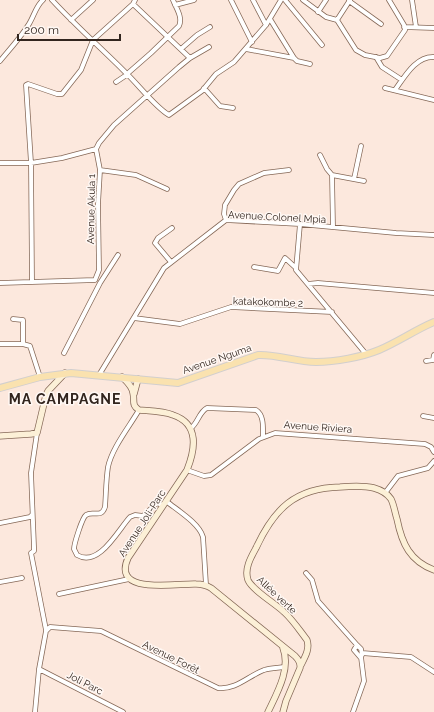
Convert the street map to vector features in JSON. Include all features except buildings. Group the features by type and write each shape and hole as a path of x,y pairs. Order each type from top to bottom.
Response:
{"main road":[{"name":"Avenue Nguma","path":"0,388 40,377 79,372 178,382 258,355 317,362 366,354 384,348 434,322"}],"street":[{"path":"0,61 30,23 43,0"},
{"path":"52,0 169,115 204,88 214,75 234,62 266,25 281,0"},
{"path":"71,20 93,0"},
{"path":"116,82 169,37 181,23 179,13 173,0"},
{"path":"175,5 194,0"},
{"path":"231,0 252,42"},
{"path":"252,0 266,25"},
{"path":"286,0 322,46"},
{"path":"304,0 326,17 337,20 356,50 365,55 380,58 387,56 404,32 404,27 389,0"},
{"path":"318,12 326,0"},
{"path":"337,20 350,0 382,24"},
{"path":"412,0 416,27"},
{"path":"32,282 31,163 26,84 62,94 81,70 93,40 134,2 190,58"},
{"path":"270,19 294,58 297,61 310,64"},
{"path":"181,49 197,35 210,27"},
{"path":"404,27 434,28"},
{"path":"0,163 31,163 62,158 96,149 114,125 190,58 209,47"},
{"path":"246,49 294,58"},
{"path":"395,90 418,61 434,56"},
{"path":"376,57 382,66 402,80"},
{"path":"204,88 220,106 233,108"},
{"path":"385,88 434,100"},
{"path":"354,179 361,146"},
{"name":"Avenue Akula 1","path":"95,280 99,270 98,204 100,170 96,149"},
{"path":"320,155 327,169 332,175 333,227"},
{"path":"100,170 136,175 167,189"},
{"path":"226,220 224,214 225,205 239,184 264,173 289,170"},
{"path":"332,175 364,181"},
{"name":"Avenue Colonel Mpia","path":"99,375 159,275 171,262 226,220 300,224 434,235"},
{"path":"296,268 300,224"},
{"path":"171,262 155,243 158,238 172,228"},
{"path":"64,353 100,283 118,255"},
{"path":"254,267 278,271 285,258 296,268 297,272 366,354"},
{"path":"0,283 95,280 100,283"},
{"path":"308,284 318,283 434,293"},
{"name":"katakokombe 2","path":"134,318 180,324 231,307 332,312"},
{"path":"13,319 23,320 23,344"},
{"path":"0,344 23,344 30,346 40,377"},
{"path":"426,361 432,360 434,355"},
{"path":"35,712 39,669 47,629 31,553 34,550 34,524 32,514 30,473 46,395 65,373"},
{"path":"122,377 129,384 134,394"},
{"path":"138,379 133,404 139,410 173,415 180,418 191,428 194,426 203,411 207,408 256,410 262,417 263,436"},
{"path":"139,410 115,449 110,461 106,480 105,509 100,513 85,517 76,539 74,549 77,555 85,558 97,555 104,549 130,516 143,516 157,503 164,503 197,526 202,532 206,585"},
{"path":"423,416 434,418"},
{"name":"Avenue Joli-Parc","path":"129,579 126,575 125,569 128,558 187,470 194,450 191,428"},
{"name":"Avenue Riviera","path":"187,470 204,476 211,475 263,436 280,432 425,444 431,447 434,452"},
{"path":"0,436 37,433"},
{"path":"434,461 428,468 401,474 385,492 391,498 399,531 406,547 419,562 434,570"},
{"name":"Allée verte","path":"300,662 308,650 308,640 285,613 254,587 249,581 247,575 248,566 265,529 273,518 288,503 305,493 327,487 344,486 370,487 385,492"},
{"path":"0,523 30,517 32,514"},
{"path":"306,573 312,580 318,601 357,645 354,650 359,657 362,655 411,657 434,672"},
{"path":"0,582 22,578"},
{"path":"59,594 129,579 136,583 145,585 206,585 300,662 283,712"},
{"name":"Avenue Forêt","path":"47,629 79,628 101,631 218,688 236,685 265,670 285,667"},
{"path":"268,712 276,696 285,667 286,658 283,648"},
{"path":"353,712 364,681 362,655"},
{"name":"Joli Parc","path":"39,669 123,712"},
{"path":"276,696 286,701"},
{"path":"110,712 113,707"}],"district":[{"name":"MA CAMPAGNE","path":"65,399"}]}
